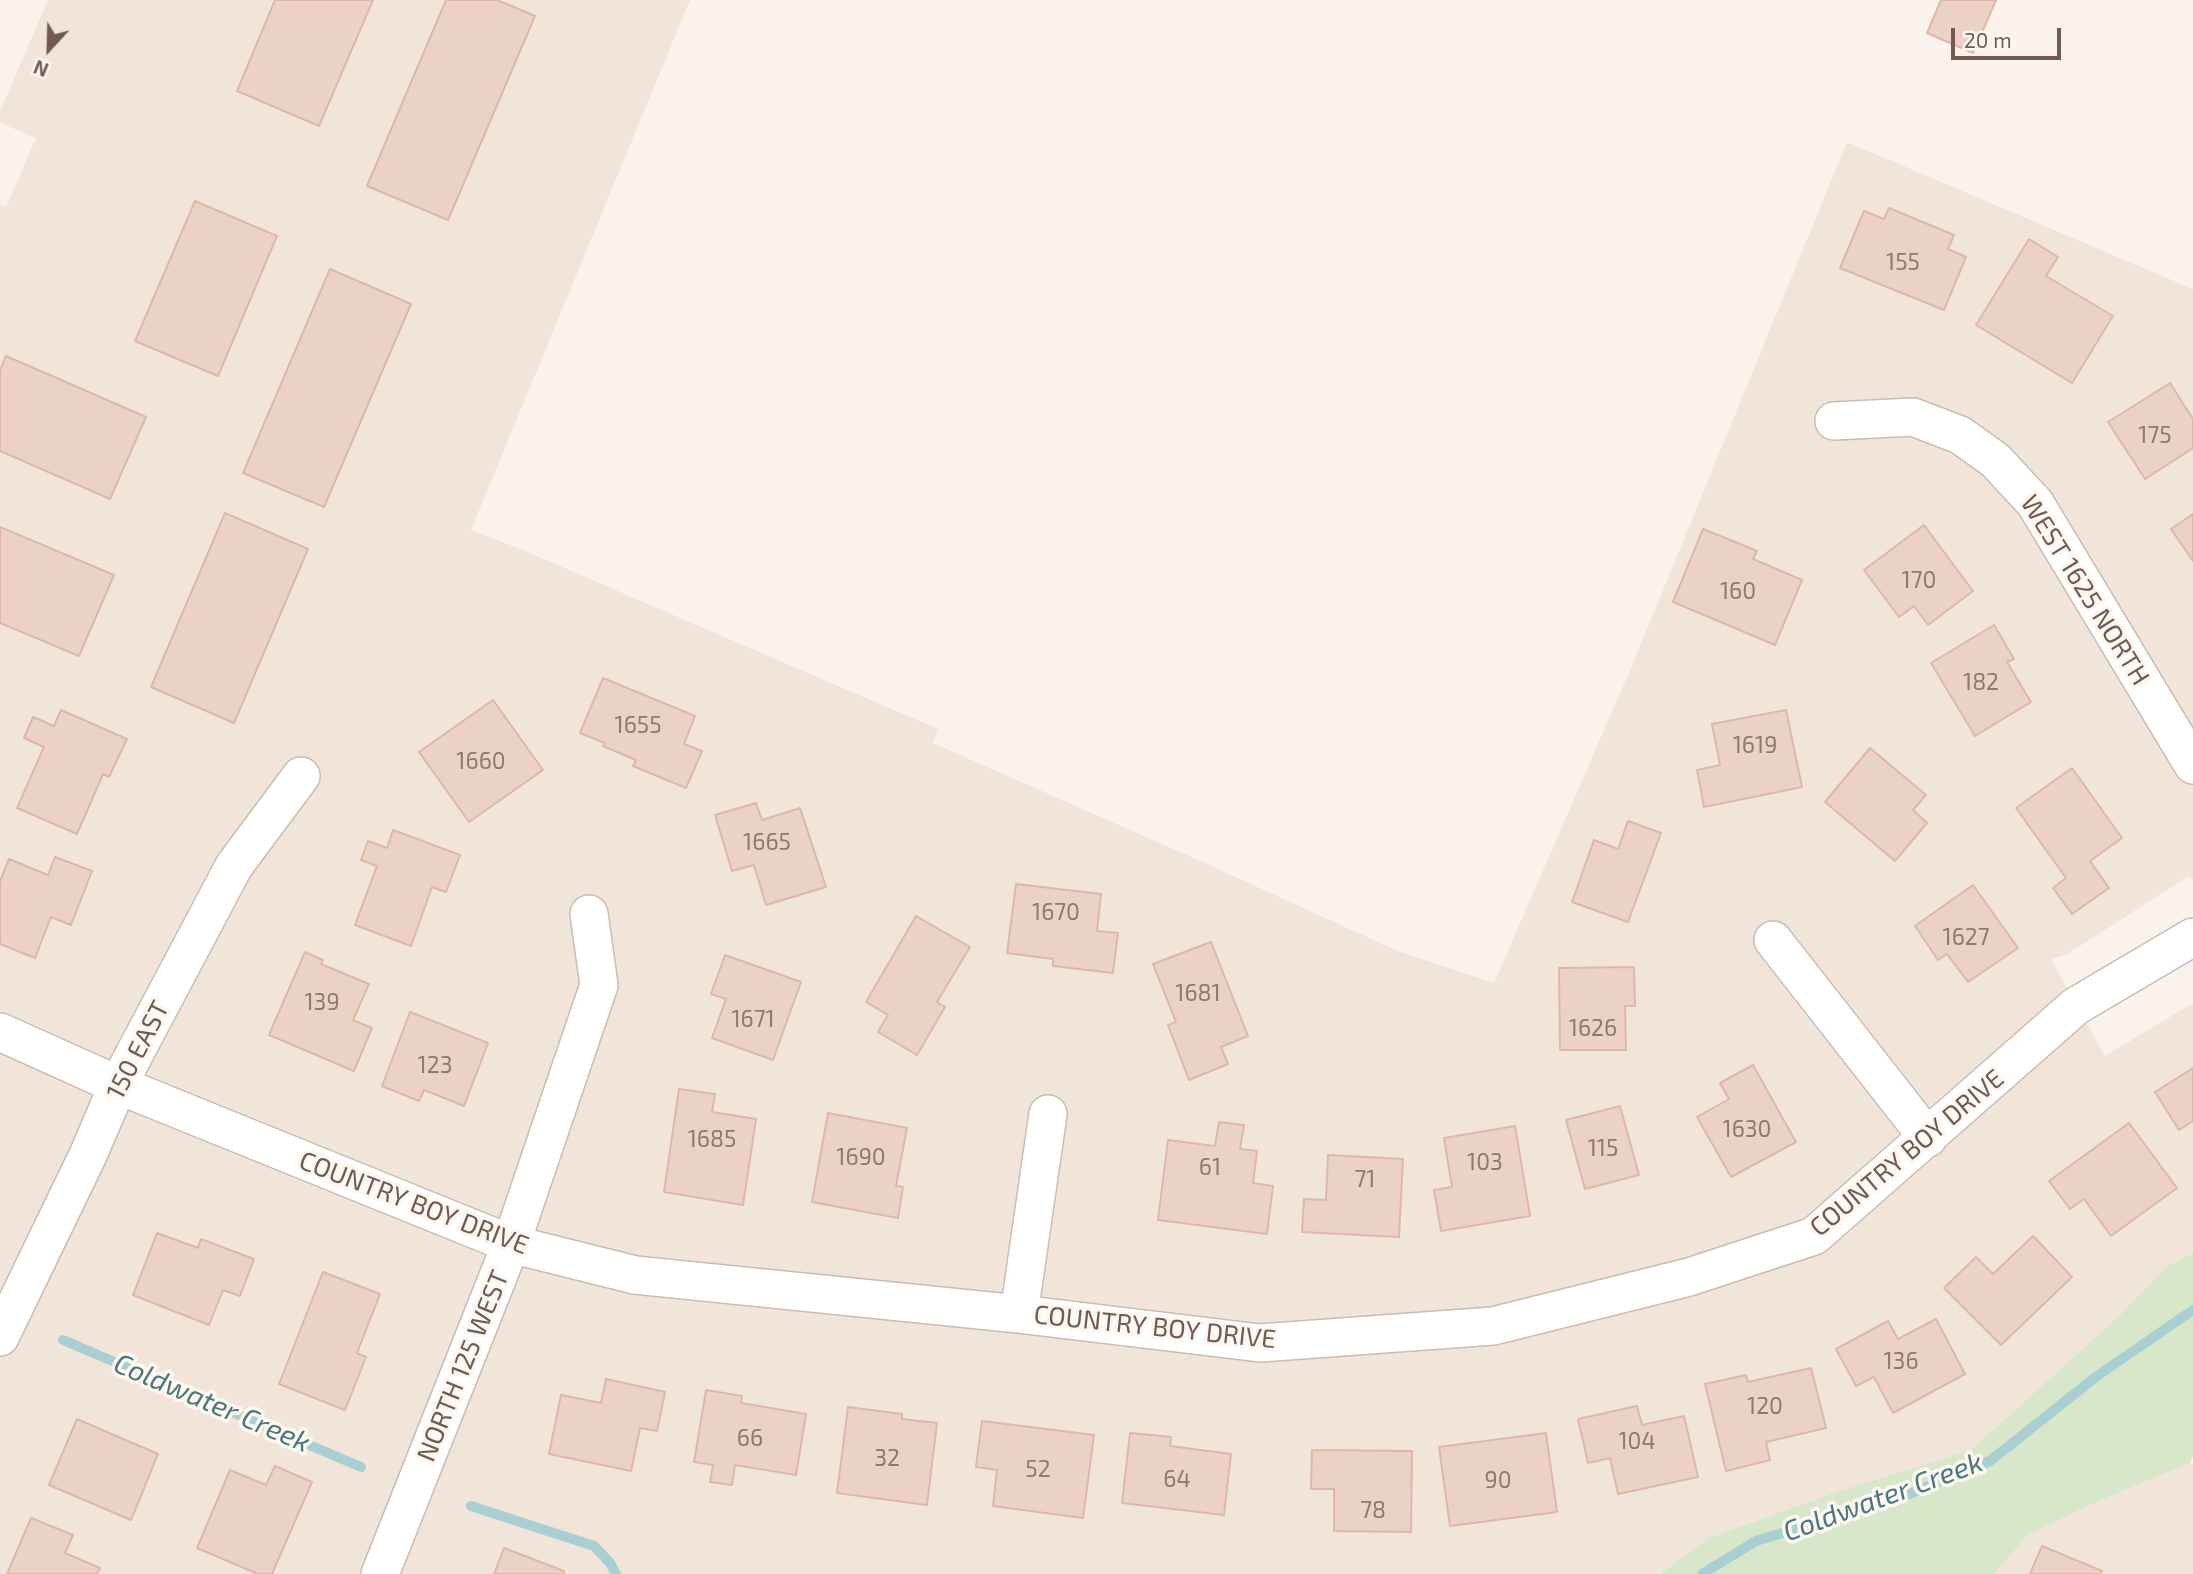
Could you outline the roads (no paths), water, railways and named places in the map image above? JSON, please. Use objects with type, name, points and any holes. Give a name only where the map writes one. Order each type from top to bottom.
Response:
[{"type":"street","name":"WEST 1625 NORTH","points":[[1834,421],[1913,416],[1960,435],[1995,460],[2035,503],[2193,765]]},
{"type":"street","name":"150 EAST","points":[[0,1337],[88,1155],[118,1085],[234,866],[301,776]]},
{"type":"street","name":"NORTH 125 WEST","points":[[380,1574],[511,1244],[599,985],[589,914]]},
{"type":"street","name":"COUNTRY BOY DRIVE","points":[[0,1032],[118,1085],[511,1244],[635,1275],[1019,1314],[1260,1343],[1493,1326],[1689,1277],[1814,1236],[2076,1006],[2193,937]]},
{"type":"street","points":[[1773,940],[1928,1138]]},
{"type":"street","points":[[1019,1314],[1048,1114]]},
{"type":"waterway","name":"Coldwater Creek","points":[[1702,1574],[1756,1541],[1904,1496],[1990,1461],[2097,1376],[2193,1310]]},
{"type":"waterway","name":"Coldwater Creek","points":[[63,1340],[361,1467]]},
{"type":"waterway","name":"Coldwater Creek","points":[[471,1506],[594,1546],[616,1574]]}]
